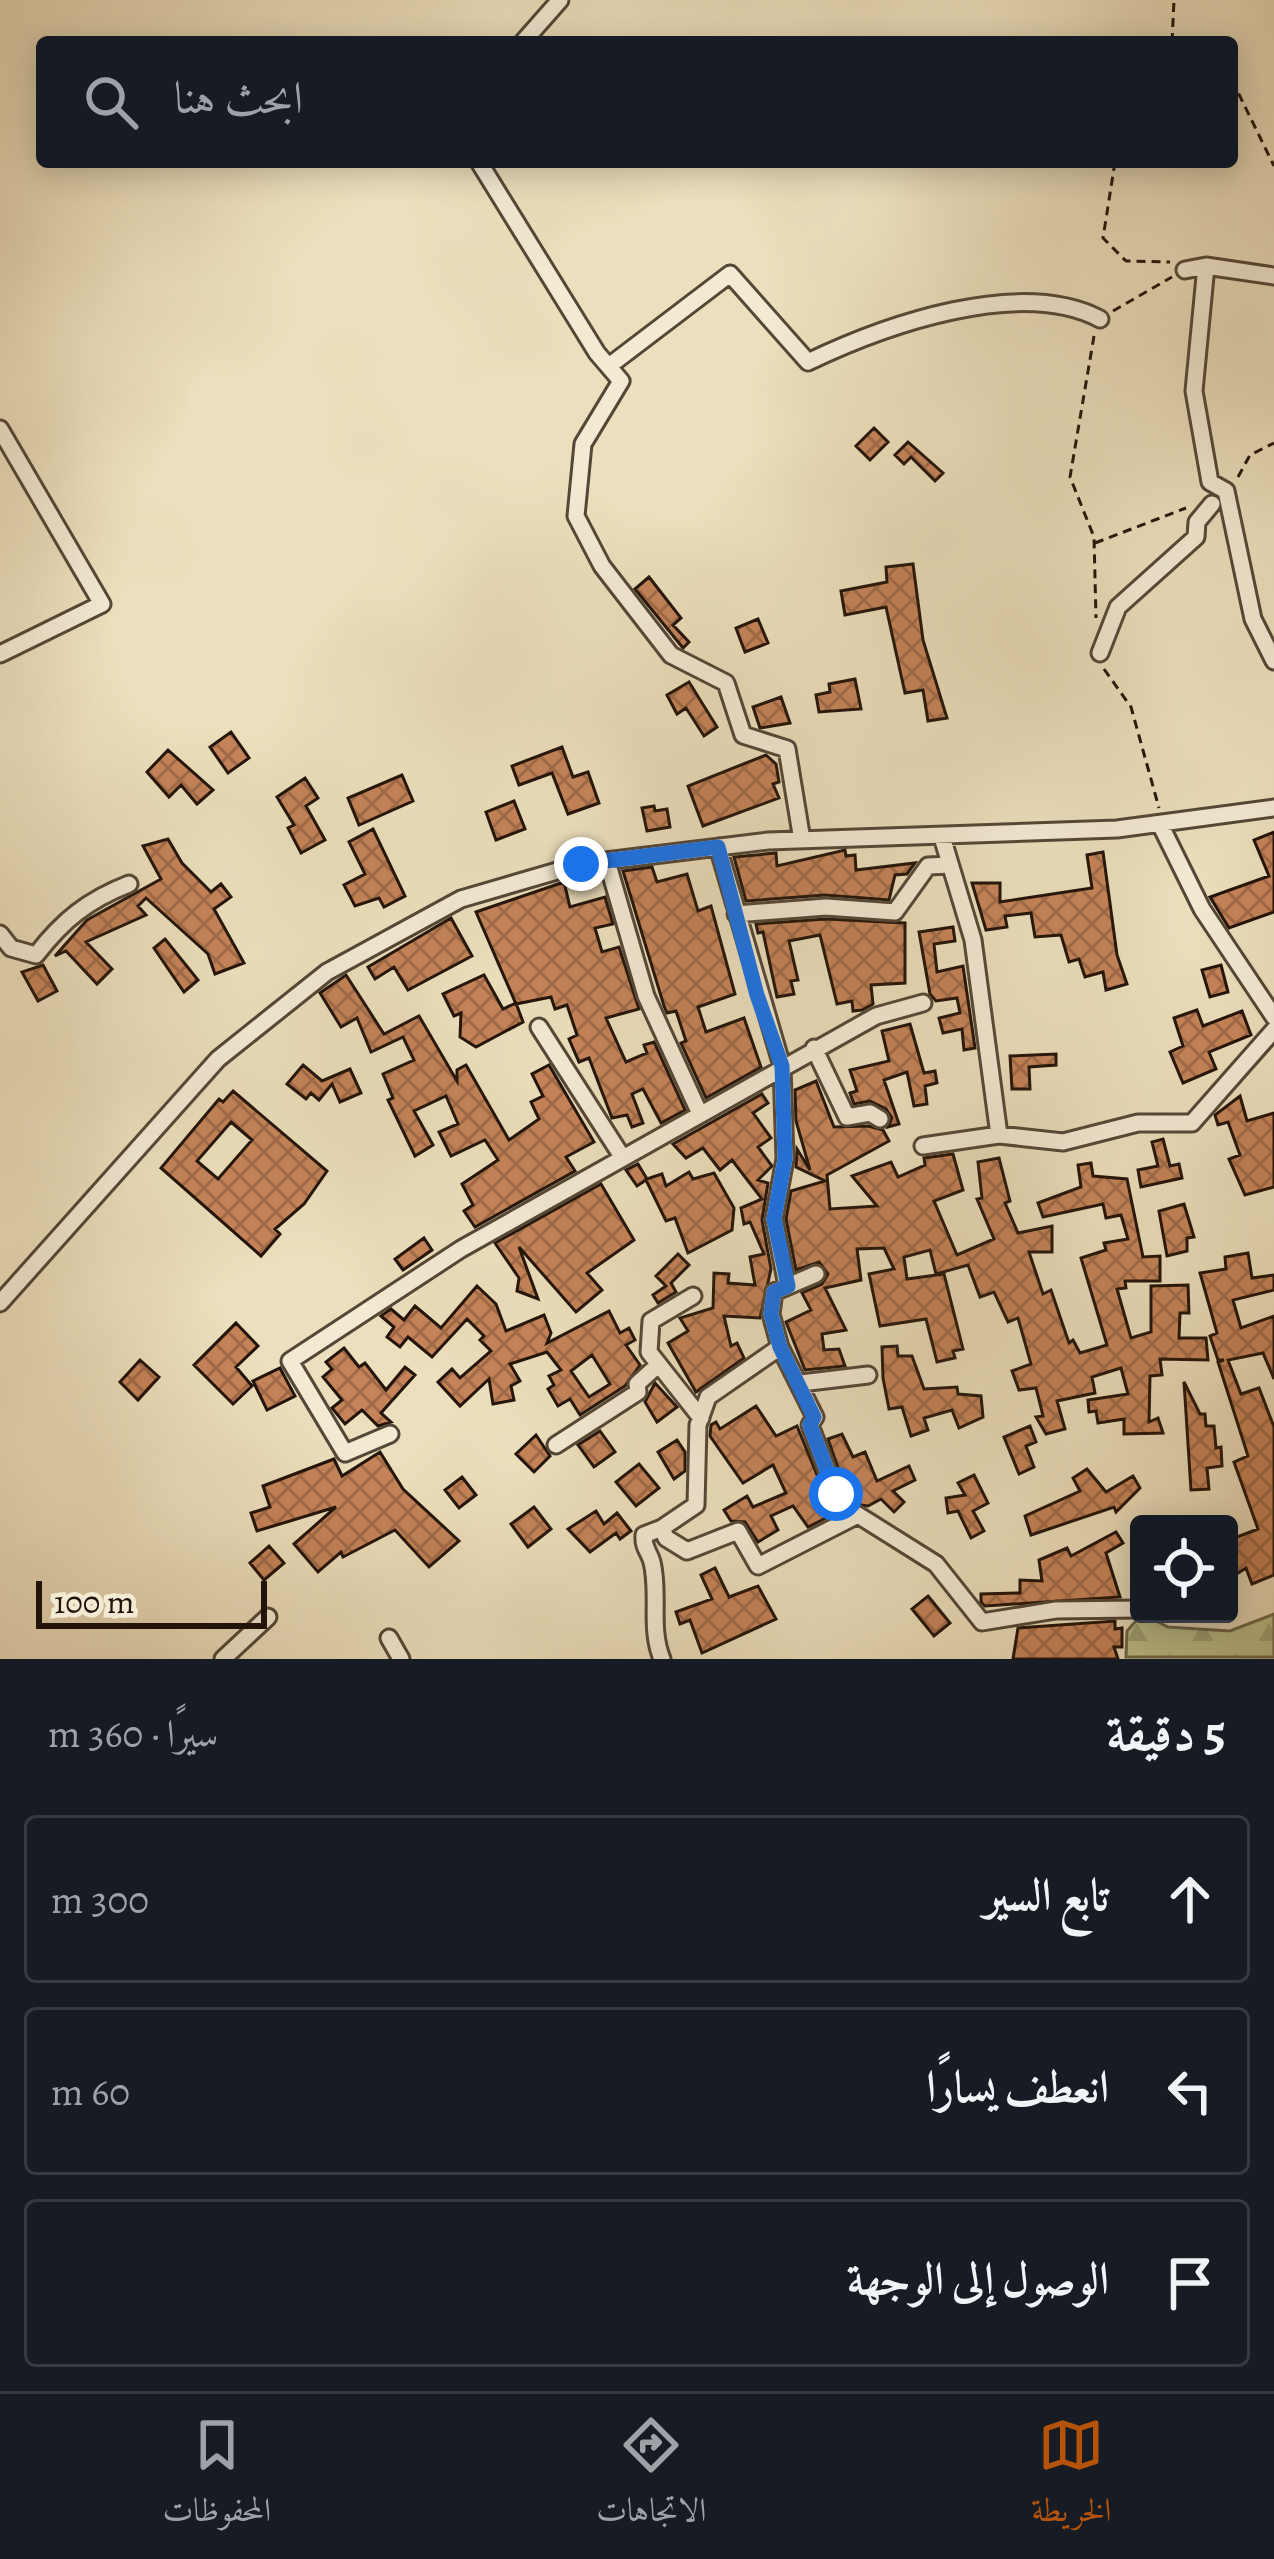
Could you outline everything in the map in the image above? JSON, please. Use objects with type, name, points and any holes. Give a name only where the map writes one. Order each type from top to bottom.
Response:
[{"type":"street","points":[[528,36],[560,0]]},
{"type":"street","points":[[483,168],[621,380],[584,444],[576,516],[602,566],[671,655],[726,683],[743,734],[787,748],[802,840]]},
{"type":"street","points":[[1185,270],[1206,266],[1274,276]]},
{"type":"street","points":[[1206,266],[1194,391],[1210,482],[1226,491],[1252,619],[1274,661]]},
{"type":"street","points":[[609,366],[730,274],[808,362],[857,338],[1021,302],[1070,303],[1100,319]]},
{"type":"street","points":[[0,429],[102,604],[0,654]]},
{"type":"street","points":[[1100,653],[1118,608],[1182,553],[1212,504]]},
{"type":"street","points":[[0,1304],[218,1059],[327,972],[460,899],[607,861],[718,847],[1160,824],[1274,808]]},
{"type":"street","points":[[1160,824],[1174,843],[1202,909],[1274,1017]]},
{"type":"street","points":[[941,837],[973,940],[999,1136]]},
{"type":"street","points":[[718,847],[782,1066],[785,1159],[774,1219],[788,1286]]},
{"type":"street","points":[[607,861],[646,996],[700,1114]]},
{"type":"street","points":[[736,914],[826,907],[895,912],[928,866],[950,865]]},
{"type":"street","points":[[0,934],[11,947],[36,955],[58,927],[91,899],[129,884]]},
{"type":"street","points":[[390,1434],[345,1453],[290,1361],[391,1290],[621,1155],[876,1016],[923,1003]]},
{"type":"street","points":[[539,1027],[621,1155]]},
{"type":"street","points":[[923,1146],[999,1136],[1064,1142],[1138,1123],[1192,1123],[1274,1030]]},
{"type":"street","points":[[814,1048],[847,1117],[870,1113],[880,1119]]},
{"type":"street","points":[[816,1274],[774,1292],[771,1314],[780,1347],[801,1383],[836,1494]]},
{"type":"street","points":[[693,1296],[651,1321],[649,1352],[701,1418]]},
{"type":"street","points":[[662,1659],[653,1625],[652,1561],[644,1535],[696,1504],[701,1418],[708,1397],[780,1347]]},
{"type":"street","points":[[556,1445],[638,1392],[638,1384],[658,1365]]},
{"type":"street","points":[[801,1383],[868,1375]]},
{"type":"street","points":[[662,1528],[665,1538],[687,1551],[738,1531],[758,1566],[858,1515],[936,1564],[982,1622],[1057,1610],[1130,1609]]},
{"type":"street","points":[[223,1659],[268,1617]]},
{"type":"street","points":[[389,1638],[400,1659]]},
{"type":"path","points":[[1172,36],[1174,0]]},
{"type":"path","points":[[1238,92],[1274,166]]},
{"type":"path","points":[[1096,623],[1095,543],[1070,477],[1089,353],[1100,319],[1185,270],[1179,262],[1126,261],[1103,238],[1114,168]]},
{"type":"path","points":[[1226,491],[1250,455],[1274,443]]},
{"type":"path","points":[[1095,543],[1179,509],[1212,504]]},
{"type":"path","points":[[1100,653],[1137,723],[1160,824]]},
{"type":"green space","points":[[1274,1614],[1274,1657],[1126,1657],[1127,1631],[1134,1623],[1160,1623],[1230,1631]]},
{"type":"building","points":[[874,428],[888,442],[870,460],[856,446]]},
{"type":"building","points":[[908,442],[943,473],[935,481],[911,457],[904,464],[895,455]]},
{"type":"building","points":[[913,564],[923,640],[947,718],[928,721],[923,690],[905,693],[886,607],[845,615],[841,591],[887,582],[886,567]]},
{"type":"building","points":[[649,577],[681,618],[673,625],[689,642],[683,648],[635,589]]},
{"type":"building","points":[[758,619],[768,643],[745,652],[736,628]]},
{"type":"building","points":[[855,679],[861,709],[819,712],[816,695],[830,692],[829,684]]},
{"type":"building","points":[[689,682],[717,727],[704,736],[686,708],[677,714],[667,695]]},
{"type":"building","points":[[781,697],[790,723],[760,728],[753,707]]},
{"type":"building","points":[[231,732],[249,758],[228,773],[210,747]]},
{"type":"building","points":[[562,747],[573,777],[588,772],[599,803],[568,814],[552,773],[519,785],[512,766]]},
{"type":"building","points":[[168,750],[213,790],[197,804],[181,785],[169,797],[147,772]]},
{"type":"building","points":[[766,755],[776,764],[779,782],[773,784],[779,798],[703,826],[688,786]]},
{"type":"building","points":[[402,775],[413,801],[359,825],[348,798]]},
{"type":"building","points":[[305,778],[318,798],[306,806],[325,840],[301,853],[288,828],[294,825],[277,797]]},
{"type":"building","points":[[514,801],[525,829],[496,840],[486,812]]},
{"type":"building","points":[[654,806],[655,811],[667,809],[670,827],[647,831],[642,808]]},
{"type":"building","points":[[373,829],[405,896],[384,907],[379,898],[355,906],[344,885],[365,874],[349,842]]},
{"type":"building","points":[[1274,832],[1274,912],[1229,928],[1210,897],[1269,876],[1254,840]]},
{"type":"building","points":[[168,839],[182,863],[211,892],[221,884],[231,897],[214,909],[244,963],[215,974],[208,954],[146,898],[138,906],[146,915],[86,942],[112,969],[97,984],[66,951],[55,956],[87,920],[161,879],[143,846]]},
{"type":"building","points":[[845,850],[846,856],[855,855],[856,870],[915,863],[907,874],[895,875],[889,900],[825,895],[746,901],[734,857],[776,853],[777,866]]},
{"type":"building","points":[[1103,852],[1117,955],[1127,984],[1106,990],[1103,972],[1085,977],[1079,959],[1069,962],[1061,935],[1035,937],[1031,913],[1005,916],[1007,927],[986,930],[972,883],[1000,883],[1000,902],[1092,888],[1087,855]]},
{"type":"building","points":[[652,867],[657,882],[687,874],[698,911],[711,906],[735,994],[698,1007],[706,1032],[744,1018],[761,1067],[706,1098],[681,1043],[686,1041],[676,1011],[667,1013],[664,1006],[623,871]]},
{"type":"building","points":[[564,882],[570,907],[605,897],[613,924],[595,928],[602,952],[619,947],[639,1009],[606,1018],[626,1062],[647,1053],[644,1045],[654,1042],[685,1110],[661,1123],[643,1089],[632,1094],[643,1123],[632,1127],[627,1115],[612,1118],[589,1058],[579,1062],[569,1039],[577,1035],[567,1005],[555,1009],[551,997],[516,1004],[476,912]]},
{"type":"building","points":[[451,918],[472,956],[408,990],[394,967],[375,979],[368,967]]},
{"type":"building","points":[[826,919],[905,923],[905,983],[871,985],[873,1004],[862,1010],[853,1011],[852,1001],[837,1004],[820,935],[789,941],[798,980],[791,981],[794,994],[777,997],[763,932],[758,933],[756,924]]},
{"type":"building","points":[[953,927],[955,941],[934,944],[937,972],[963,966],[975,1048],[964,1050],[962,1029],[943,1033],[939,1018],[960,1013],[957,998],[936,1001],[930,994],[919,932]]},
{"type":"building","points":[[165,939],[198,980],[184,992],[154,948]]},
{"type":"building","points":[[43,965],[57,991],[38,1001],[22,972]]},
{"type":"building","points":[[1221,965],[1228,992],[1210,997],[1202,970]]},
{"type":"building","points":[[346,975],[384,1034],[419,1016],[457,1081],[457,1070],[466,1065],[509,1140],[539,1119],[531,1102],[543,1096],[532,1074],[549,1065],[594,1142],[566,1157],[575,1171],[475,1227],[464,1211],[473,1205],[462,1184],[498,1160],[485,1140],[451,1156],[439,1132],[458,1124],[446,1096],[414,1111],[433,1145],[415,1156],[388,1100],[393,1098],[383,1074],[414,1060],[403,1037],[371,1052],[357,1018],[341,1027],[320,993]]},
{"type":"building","points":[[484,975],[503,1009],[516,1003],[523,1022],[476,1047],[460,1037],[461,1013],[454,1016],[443,994]]},
{"type":"building","points":[[1197,1010],[1203,1026],[1242,1011],[1251,1035],[1209,1052],[1216,1069],[1183,1083],[1170,1052],[1183,1046],[1174,1018]]},
{"type":"building","points":[[910,1024],[924,1073],[935,1071],[937,1083],[925,1086],[927,1104],[914,1106],[907,1072],[884,1080],[899,1124],[888,1127],[892,1118],[886,1109],[870,1101],[854,1104],[850,1093],[857,1091],[850,1070],[889,1061],[882,1031]]},
{"type":"building","points":[[1056,1054],[1056,1065],[1029,1067],[1030,1089],[1012,1089],[1010,1056]]},
{"type":"building","points":[[303,1065],[322,1081],[350,1069],[361,1093],[340,1102],[332,1084],[319,1100],[311,1093],[306,1099],[287,1084]]},
{"type":"building","points":[[816,1081],[834,1127],[868,1126],[883,1130],[889,1141],[827,1175],[830,1209],[877,1206],[852,1176],[891,1162],[898,1177],[925,1165],[924,1158],[953,1154],[963,1190],[934,1201],[957,1255],[994,1239],[977,1199],[982,1198],[978,1162],[999,1158],[1010,1201],[1005,1203],[1018,1233],[1052,1226],[1052,1252],[1029,1252],[1043,1294],[1051,1290],[1069,1343],[1073,1340],[1080,1353],[1107,1345],[1081,1258],[1106,1250],[1104,1243],[1128,1239],[1121,1215],[1106,1218],[1103,1204],[1043,1217],[1038,1203],[1081,1187],[1078,1165],[1091,1163],[1093,1176],[1127,1179],[1143,1257],[1160,1256],[1160,1281],[1125,1281],[1126,1288],[1117,1289],[1131,1338],[1151,1332],[1151,1286],[1188,1285],[1189,1313],[1180,1313],[1179,1338],[1206,1338],[1208,1360],[1160,1359],[1162,1375],[1150,1376],[1149,1422],[1158,1418],[1163,1433],[1124,1434],[1124,1419],[1098,1423],[1096,1411],[1089,1412],[1088,1400],[1128,1394],[1121,1368],[1092,1377],[1095,1393],[1057,1401],[1065,1429],[1046,1434],[1036,1417],[1043,1416],[1036,1388],[1019,1390],[1012,1371],[1031,1364],[1018,1318],[1008,1322],[994,1292],[980,1297],[968,1265],[936,1274],[930,1250],[904,1257],[907,1279],[944,1274],[963,1349],[953,1351],[955,1358],[937,1362],[926,1319],[880,1326],[869,1274],[894,1269],[884,1248],[857,1249],[861,1280],[825,1288],[846,1330],[822,1334],[824,1350],[839,1349],[845,1366],[805,1370],[786,1322],[811,1310],[802,1293],[822,1284],[828,1274],[819,1262],[796,1270],[786,1219],[791,1191],[825,1181],[796,1167],[797,1149],[810,1170],[796,1121],[795,1090]]},
{"type":"building","points":[[233,1091],[327,1171],[304,1204],[275,1229],[280,1234],[261,1256],[161,1168],[219,1099],[223,1102]],"holes":[[[231,1122],[252,1140],[218,1179],[197,1161]]]},
{"type":"building","points":[[762,1094],[768,1103],[753,1113],[771,1138],[758,1147],[772,1166],[758,1180],[768,1183],[762,1220],[771,1269],[760,1318],[724,1316],[731,1346],[737,1343],[744,1358],[696,1392],[668,1343],[688,1331],[680,1318],[713,1308],[714,1273],[729,1274],[728,1283],[755,1285],[750,1257],[764,1254],[750,1222],[744,1224],[741,1208],[762,1199],[732,1160],[720,1170],[703,1148],[686,1158],[673,1144]]},
{"type":"building","points":[[1240,1096],[1247,1121],[1274,1113],[1274,1187],[1245,1195],[1229,1159],[1240,1155],[1228,1122],[1218,1125],[1215,1115]]},
{"type":"building","points":[[1163,1139],[1170,1166],[1179,1164],[1182,1178],[1141,1187],[1138,1170],[1158,1166],[1152,1142]]},
{"type":"building","points":[[638,1164],[647,1179],[662,1174],[666,1186],[689,1172],[693,1179],[714,1173],[734,1208],[732,1230],[688,1253],[675,1218],[666,1221],[646,1180],[637,1186],[626,1170]]},
{"type":"building","points":[[601,1184],[634,1240],[587,1273],[602,1290],[576,1312],[519,1247],[538,1299],[517,1291],[519,1278],[495,1243]]},
{"type":"building","points":[[1184,1204],[1194,1237],[1187,1238],[1187,1251],[1167,1256],[1159,1211]]},
{"type":"building","points":[[424,1238],[432,1250],[403,1270],[395,1259]]},
{"type":"building","points":[[1248,1253],[1252,1278],[1274,1275],[1274,1290],[1233,1300],[1241,1328],[1274,1316],[1274,1379],[1263,1353],[1228,1360],[1241,1394],[1259,1388],[1274,1427],[1274,1575],[1252,1584],[1246,1568],[1238,1573],[1238,1537],[1258,1529],[1234,1462],[1248,1456],[1218,1362],[1224,1360],[1218,1360],[1210,1336],[1217,1333],[1200,1273],[1226,1269],[1225,1257]]},
{"type":"building","points":[[678,1254],[689,1265],[671,1283],[676,1292],[658,1303],[653,1295],[666,1286],[656,1276]]},
{"type":"building","points":[[477,1286],[496,1304],[506,1331],[544,1315],[551,1333],[547,1343],[609,1311],[620,1333],[629,1328],[635,1340],[626,1345],[640,1365],[625,1386],[580,1415],[570,1399],[558,1406],[548,1389],[554,1385],[549,1376],[561,1370],[547,1352],[510,1364],[520,1381],[511,1386],[514,1400],[493,1404],[489,1379],[460,1406],[438,1382],[452,1369],[460,1378],[491,1351],[480,1340],[484,1336],[467,1319],[432,1357],[408,1337],[400,1347],[387,1337],[394,1327],[381,1316],[391,1309],[404,1320],[415,1306],[441,1328]],"holes":[[[592,1355],[610,1384],[589,1397],[571,1371]]]},
{"type":"building","points":[[236,1323],[258,1346],[236,1367],[252,1386],[233,1404],[194,1365]]},
{"type":"building","points":[[897,1346],[898,1356],[912,1356],[924,1389],[957,1387],[958,1394],[981,1396],[983,1417],[959,1428],[952,1410],[924,1418],[928,1430],[911,1436],[902,1407],[889,1409],[883,1378],[882,1347]]},
{"type":"building","points":[[344,1348],[359,1367],[365,1363],[386,1390],[405,1367],[415,1375],[381,1413],[391,1422],[378,1426],[362,1410],[345,1424],[332,1408],[342,1400],[323,1377],[332,1369],[326,1362]]},
{"type":"building","points":[[140,1360],[159,1377],[138,1400],[120,1382]]},
{"type":"building","points":[[280,1368],[295,1396],[267,1410],[253,1381]]},
{"type":"building","points":[[1184,1382],[1200,1414],[1205,1414],[1206,1426],[1214,1426],[1216,1448],[1221,1447],[1222,1466],[1207,1468],[1209,1489],[1191,1490]]},
{"type":"building","points":[[655,1383],[677,1407],[657,1422],[645,1402]]},
{"type":"building","points":[[756,1406],[776,1436],[797,1426],[829,1504],[841,1505],[848,1497],[828,1439],[842,1434],[853,1457],[865,1452],[877,1481],[909,1466],[915,1480],[893,1491],[904,1502],[894,1512],[881,1499],[868,1506],[854,1504],[808,1527],[793,1506],[771,1516],[778,1530],[758,1542],[745,1522],[731,1521],[724,1510],[747,1496],[753,1507],[786,1493],[773,1465],[743,1483],[710,1436],[711,1425],[716,1422],[720,1429]]},
{"type":"building","points":[[1030,1426],[1036,1442],[1026,1446],[1034,1467],[1019,1474],[1004,1437]]},
{"type":"building","points":[[600,1431],[615,1452],[594,1467],[578,1445]]},
{"type":"building","points":[[536,1435],[550,1456],[534,1472],[516,1454]]},
{"type":"building","points":[[677,1440],[685,1452],[685,1471],[674,1479],[658,1452]]},
{"type":"building","points":[[380,1452],[403,1489],[459,1541],[429,1567],[395,1530],[343,1557],[341,1552],[318,1572],[294,1544],[336,1507],[257,1531],[251,1513],[270,1507],[263,1486],[334,1459],[342,1476]]},
{"type":"building","points":[[639,1464],[659,1488],[636,1506],[616,1482]]},
{"type":"building","points":[[1087,1469],[1106,1492],[1133,1476],[1140,1488],[1116,1512],[1114,1507],[1031,1535],[1025,1516],[1080,1491],[1073,1478]]},
{"type":"building","points":[[974,1475],[988,1503],[973,1511],[984,1531],[971,1538],[958,1511],[948,1513],[946,1498],[965,1495],[958,1483]]},
{"type":"building","points":[[462,1477],[476,1495],[459,1508],[445,1490]]},
{"type":"building","points":[[534,1507],[551,1529],[528,1547],[511,1524]]},
{"type":"building","points":[[596,1511],[604,1524],[617,1513],[631,1531],[620,1539],[616,1533],[590,1552],[568,1529]]},
{"type":"building","points":[[1116,1532],[1123,1543],[1106,1553],[1120,1597],[985,1606],[981,1602],[981,1594],[1020,1593],[1020,1580],[1042,1581],[1039,1560],[1067,1548],[1071,1556]]},
{"type":"building","points":[[269,1546],[284,1563],[264,1580],[250,1563]]},
{"type":"building","points":[[715,1568],[729,1597],[758,1586],[776,1619],[702,1653],[690,1620],[680,1624],[676,1612],[712,1599],[701,1575]]},
{"type":"building","points":[[928,1596],[950,1623],[934,1636],[912,1609]]},
{"type":"building","points":[[1115,1621],[1115,1629],[1122,1628],[1122,1647],[1114,1647],[1118,1659],[1013,1659],[1018,1628]]},
{"type":"route","points":[[581,864],[718,847],[757,995],[782,1066],[785,1159],[774,1219],[788,1286],[774,1292],[771,1314],[780,1347],[795,1369],[814,1417],[810,1425],[836,1494]]}]
